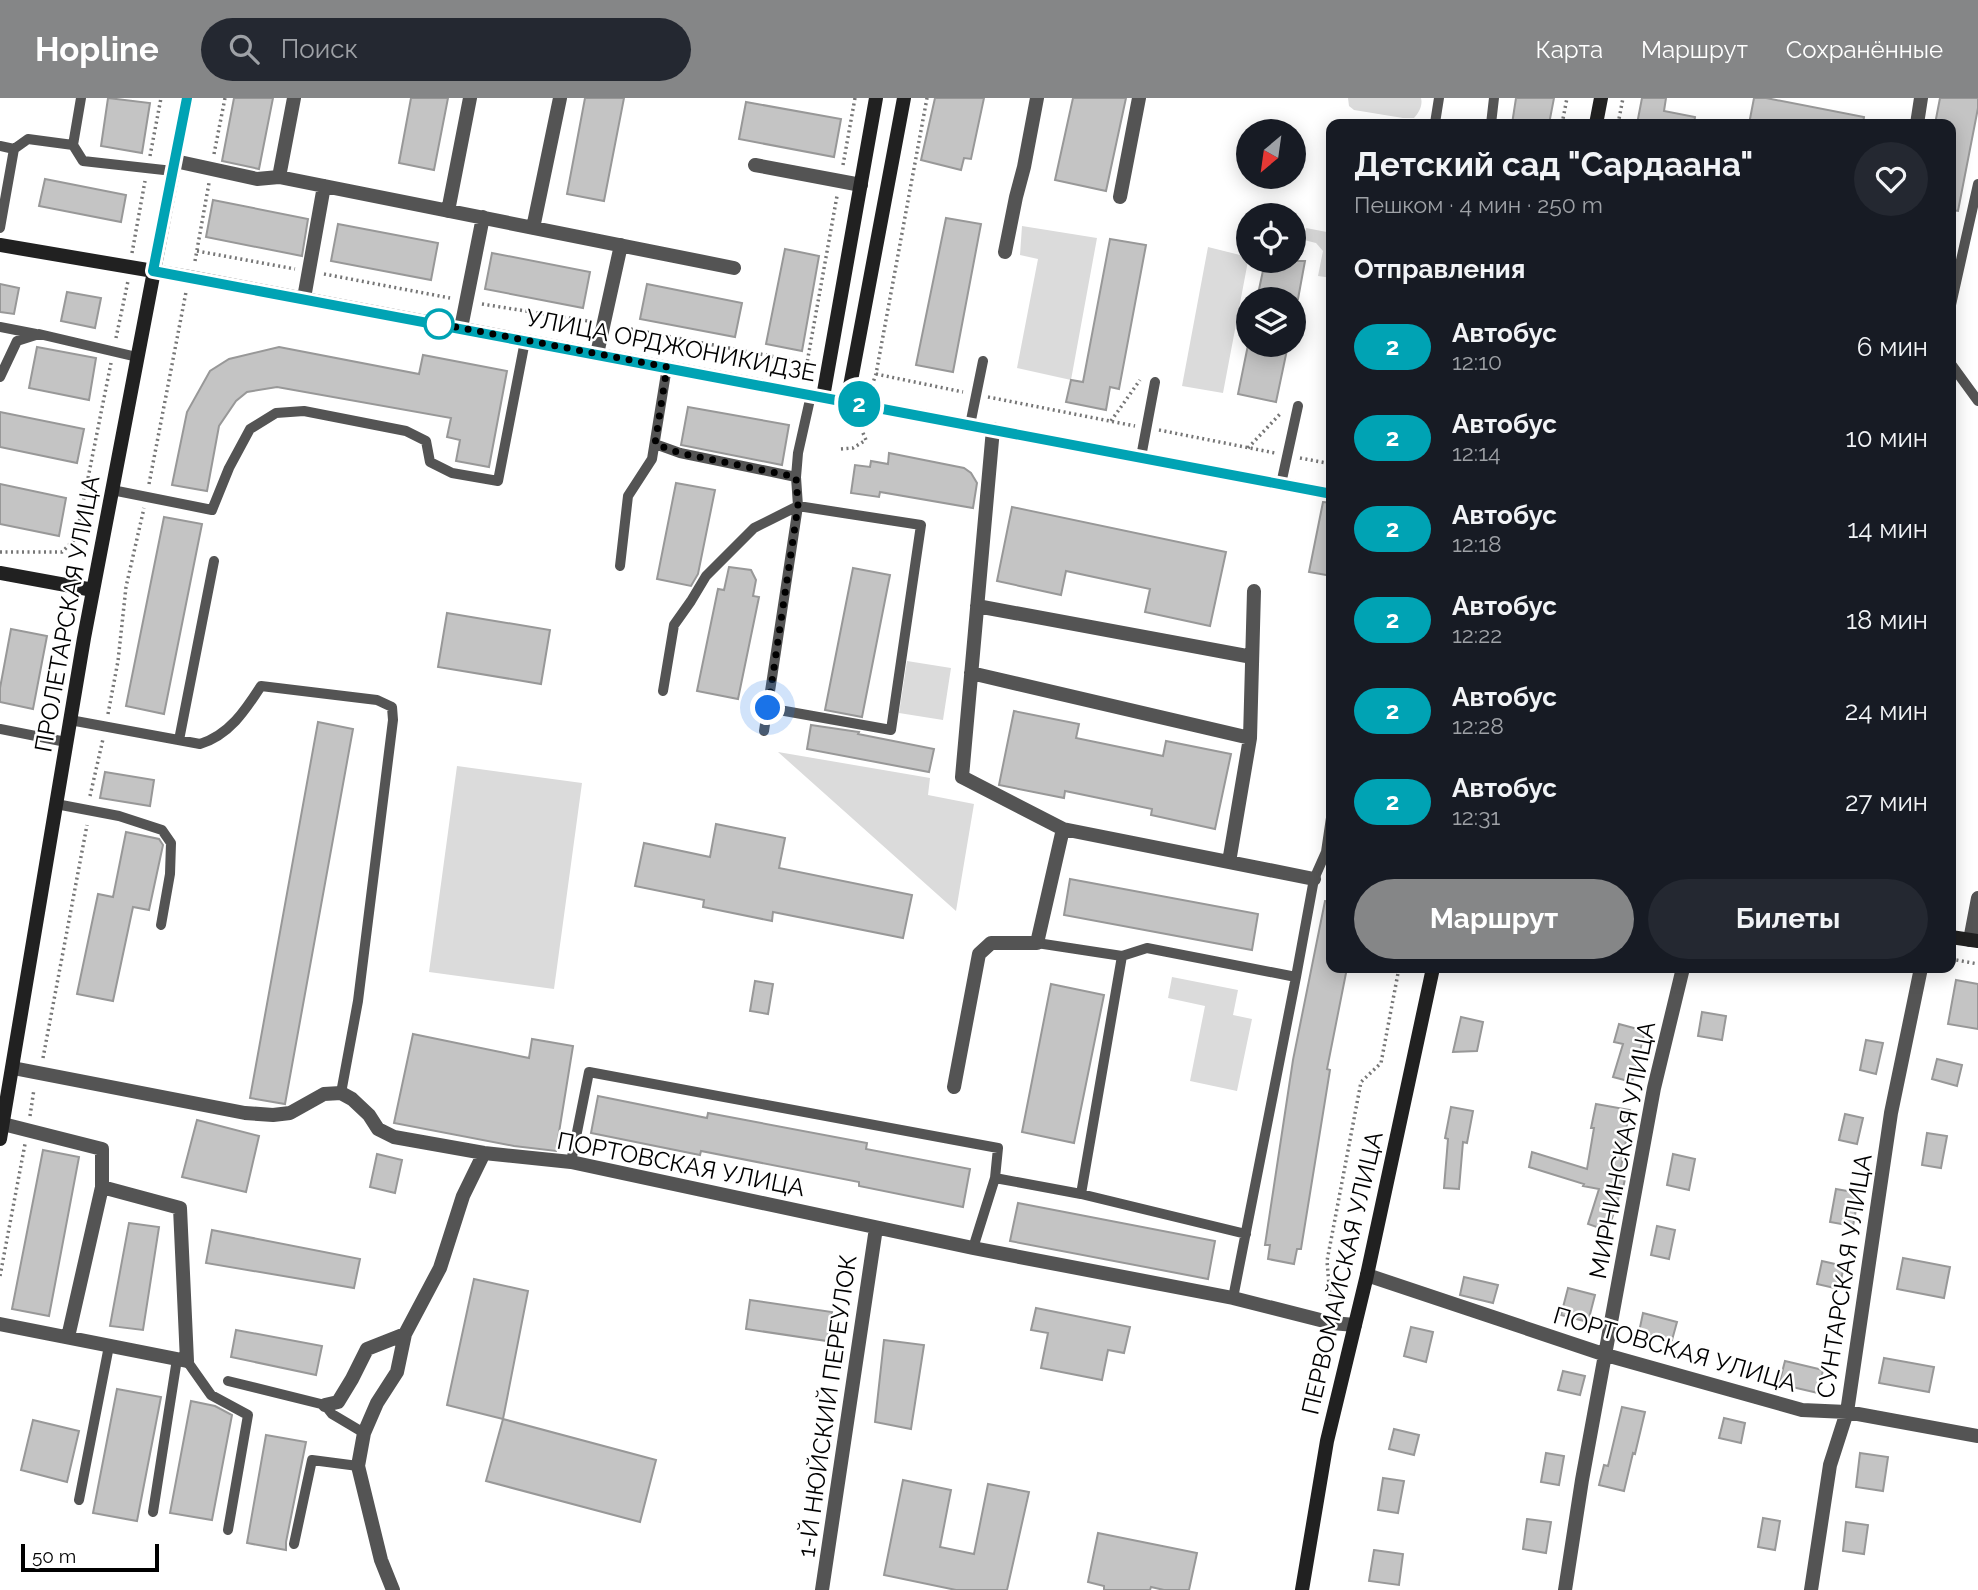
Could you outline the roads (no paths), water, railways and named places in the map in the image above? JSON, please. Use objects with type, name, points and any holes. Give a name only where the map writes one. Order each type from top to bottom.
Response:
[{"type":"street","name":"ПРОЛЕТАРСКАЯ УЛИЦА","points":[[2,1124],[93,590],[187,98]]},
{"type":"street","points":[[279,177],[294,98]]},
{"type":"street","points":[[448,211],[470,98]]},
{"type":"street","points":[[533,228],[560,98]]},
{"type":"street","points":[[817,396],[861,185],[876,98]]},
{"type":"street","points":[[847,402],[904,98]]},
{"type":"street","points":[[1005,252],[1037,98]]},
{"type":"street","points":[[1120,197],[1139,98]]},
{"type":"street","points":[[1597,119],[1601,98]]},
{"type":"street","points":[[1918,119],[1921,98]]},
{"type":"street","points":[[755,165],[861,185]]},
{"type":"street","points":[[174,166],[211,169],[257,180],[279,177],[734,268]]},
{"type":"street","points":[[304,298],[324,186]]},
{"type":"street","points":[[461,328],[483,217]]},
{"type":"street","name":"УЛИЦА ОРДЖОНИКИДЗЕ","points":[[0,245],[304,298],[1326,493]]},
{"type":"street","points":[[597,354],[621,245]]},
{"type":"street","points":[[993,429],[962,776],[1063,829],[1314,879]]},
{"type":"street","points":[[0,573],[93,590]]},
{"type":"street","points":[[1229,862],[1250,737],[1254,591]]},
{"type":"street","points":[[977,606],[1252,657]]},
{"type":"street","points":[[971,673],[1250,737]]},
{"type":"street","points":[[954,1087],[979,954],[991,943],[1037,943],[1063,829]]},
{"type":"street","points":[[1956,938],[1974,941],[1978,898]]},
{"type":"street","name":"ПЕРВОМАЙСКАЯ УЛИЦА","points":[[1302,1590],[1327,1441],[1367,1275],[1432,973]]},
{"type":"street","name":"МИРНИНСКАЯ УЛИЦА","points":[[1565,1590],[1582,1480],[1654,1088],[1682,973]]},
{"type":"street","name":"СУНТАРСКАЯ УЛИЦА","points":[[1811,1590],[1830,1465],[1847,1412],[1892,1113],[1920,973]]},
{"type":"street","points":[[13,1068],[245,1113],[290,1113],[324,1094],[341,1093]]},
{"type":"street","name":"ПОРТОВСКАЯ УЛИЦА","points":[[341,1093],[369,1115],[378,1129],[394,1137],[484,1153],[571,1163],[973,1248],[1233,1298],[1332,1323],[1355,1325]]},
{"type":"street","points":[[2,1124],[102,1149],[102,1187],[68,1337]]},
{"type":"street","points":[[393,1590],[381,1560],[358,1466],[364,1433],[377,1403],[397,1372],[405,1334],[440,1268],[463,1196],[484,1153]]},
{"type":"street","points":[[0,1324],[182,1360],[180,1208],[102,1187]]},
{"type":"street","name":"1-Й НЮЙСКИЙ ПЕРЕУЛОК","points":[[822,1590],[876,1228]]},
{"type":"street","name":"ПОРТОВСКАЯ УЛИЦА","points":[[1367,1275],[1606,1355],[1802,1409],[1847,1412],[1978,1436]]},
{"type":"street","points":[[325,1405],[338,1402],[367,1349],[405,1334]]},
{"type":"lane","points":[[81,98],[72,145],[83,161],[174,166]]},
{"type":"lane","points":[[1436,119],[1439,98]]},
{"type":"lane","points":[[1491,119],[1494,98]]},
{"type":"lane","points":[[0,228],[14,149],[27,139],[72,145]]},
{"type":"lane","points":[[0,146],[14,149]]},
{"type":"lane","points":[[1956,283],[1978,184]]},
{"type":"lane","points":[[0,327],[137,357]]},
{"type":"lane","points":[[0,377],[17,341],[39,334]]},
{"type":"lane","points":[[112,490],[212,510],[229,467],[250,429],[276,413],[304,411],[406,431],[426,441],[430,462],[452,473],[498,481],[525,341]]},
{"type":"lane","points":[[970,425],[983,361]]},
{"type":"lane","points":[[620,566],[628,496],[652,459],[667,367]]},
{"type":"lane","points":[[1956,372],[1978,401]]},
{"type":"lane","points":[[1141,457],[1155,382]]},
{"type":"lane","points":[[764,731],[798,506],[798,453],[817,396]]},
{"type":"lane","points":[[1281,484],[1298,406]]},
{"type":"lane","points":[[655,444],[680,453],[796,477]]},
{"type":"lane","points":[[663,691],[674,625],[706,576],[754,528],[798,506],[921,525],[891,730],[768,708]]},
{"type":"lane","points":[[179,740],[214,561]]},
{"type":"lane","points":[[70,720],[200,744],[215,740],[233,725],[261,686],[377,700],[392,707],[393,720],[359,1001],[341,1093]]},
{"type":"lane","points":[[0,729],[66,742]]},
{"type":"lane","points":[[56,804],[119,816],[162,830],[171,843],[170,874],[161,925]]},
{"type":"lane","points":[[1233,1298],[1314,879],[1326,857]]},
{"type":"lane","points":[[1037,943],[1122,956],[1147,948],[1296,977]]},
{"type":"lane","points":[[1081,1194],[1122,956]]},
{"type":"lane","points":[[571,1163],[589,1072],[999,1148],[995,1178],[973,1248]]},
{"type":"lane","points":[[995,1178],[1081,1194],[1246,1234]]},
{"type":"lane","points":[[79,1500],[109,1346]]},
{"type":"lane","points":[[153,1512],[182,1360]]},
{"type":"lane","points":[[182,1360],[211,1395],[248,1415],[228,1530]]},
{"type":"lane","points":[[229,1381],[325,1405],[332,1414],[364,1433]]},
{"type":"lane","points":[[294,1544],[312,1460],[358,1466]]}]
